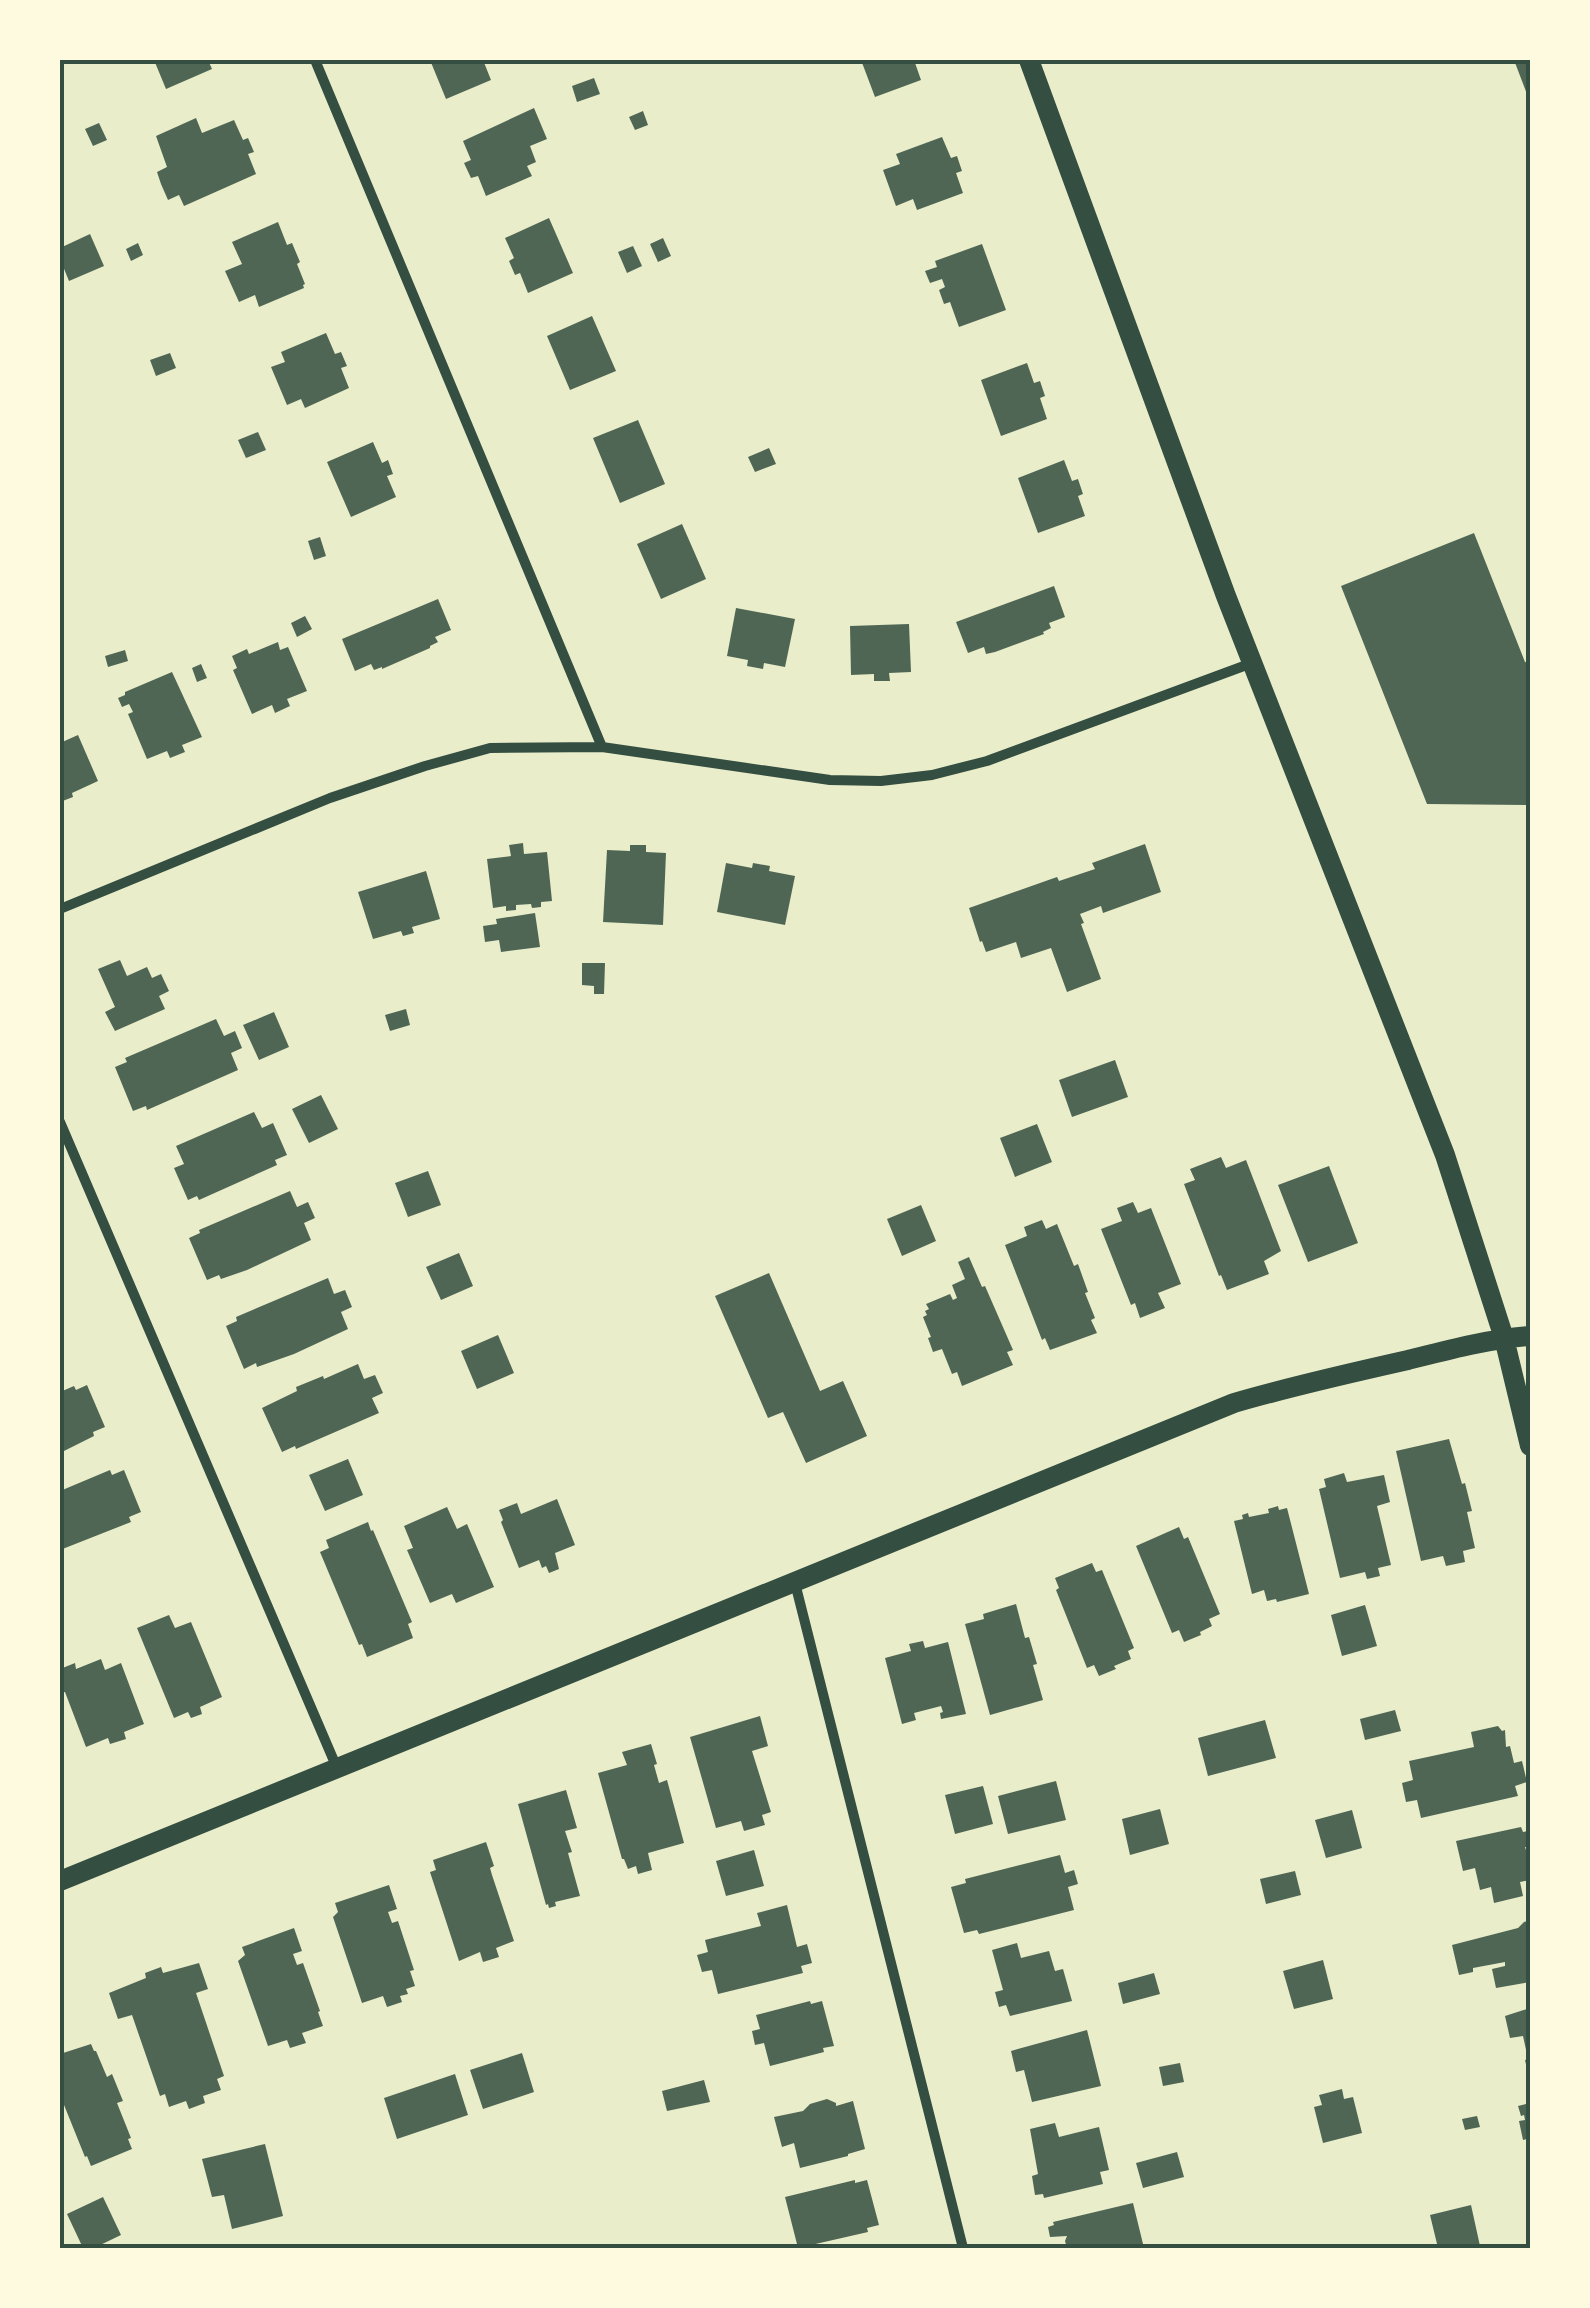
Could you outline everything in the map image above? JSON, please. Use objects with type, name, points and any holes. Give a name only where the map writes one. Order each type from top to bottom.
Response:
[{"type":"main road","points":[[1029,60],[1252,663],[1445,1154],[1504,1338],[1530,1446]]},
{"type":"main road","points":[[60,1881],[1234,1402],[1504,1338],[1530,1336]]},
{"type":"street","points":[[315,60],[602,747]]},
{"type":"street","points":[[60,910],[330,798],[490,748],[602,747],[830,780],[932,776],[987,761],[1252,663]]},
{"type":"street","points":[[60,1122],[337,1769]]},
{"type":"street","points":[[795,1583],[964,2248]]},
{"type":"building","points":[[154,60],[208,60],[212,69],[166,89]]},
{"type":"building","points":[[430,60],[483,60],[491,80],[446,99]]},
{"type":"building","points":[[861,60],[914,60],[921,80],[875,97]]},
{"type":"building","points":[[1514,60],[1530,60],[1530,102]]},
{"type":"building","points":[[594,78],[600,94],[577,102],[572,86]]},
{"type":"building","points":[[534,108],[547,139],[530,146],[536,162],[527,166],[532,176],[486,196],[478,176],[471,178],[464,163],[471,160],[463,141]]},
{"type":"building","points":[[643,111],[648,125],[635,130],[629,117]]},
{"type":"building","points":[[196,118],[202,133],[234,120],[254,152],[248,154],[256,174],[184,206],[179,195],[168,200],[161,184],[157,172],[167,167],[156,136]]},
{"type":"building","points":[[99,123],[107,140],[93,146],[85,129]]},
{"type":"building","points":[[942,137],[951,158],[957,156],[962,171],[956,173],[963,193],[917,210],[913,199],[896,206],[883,170],[900,164],[896,154]]},
{"type":"building","points":[[549,218],[573,273],[528,293],[520,273],[515,275],[509,261],[514,258],[505,238]]},
{"type":"building","points":[[278,222],[287,245],[292,243],[300,262],[297,264],[304,288],[259,307],[255,295],[239,302],[225,271],[242,264],[232,242]]},
{"type":"building","points":[[90,234],[104,266],[69,281],[60,248]]},
{"type":"building","points":[[663,238],[671,256],[658,262],[650,244]]},
{"type":"building","points":[[138,243],[143,255],[131,261],[126,249]]},
{"type":"building","points":[[982,244],[1006,310],[959,327],[950,302],[944,304],[939,290],[945,287],[942,279],[930,283],[925,271],[937,267],[935,261]]},
{"type":"building","points":[[633,246],[642,266],[627,273],[618,252]]},
{"type":"building","points":[[592,316],[616,371],[570,390],[547,336]]},
{"type":"building","points":[[326,333],[335,354],[341,352],[347,366],[341,368],[349,388],[305,408],[301,399],[287,405],[271,367],[285,362],[281,352]]},
{"type":"building","points":[[170,353],[176,368],[156,376],[150,360]]},
{"type":"building","points":[[1027,363],[1034,383],[1040,381],[1045,396],[1040,398],[1047,419],[1001,436],[981,380]]},
{"type":"building","points":[[638,420],[665,484],[620,503],[593,438]]},
{"type":"building","points":[[258,432],[266,450],[246,458],[238,440]]},
{"type":"building","points":[[373,442],[382,463],[388,460],[393,474],[387,476],[396,497],[351,517],[327,462]]},
{"type":"building","points":[[769,448],[776,464],[755,472],[748,457]]},
{"type":"building","points":[[1064,460],[1072,481],[1078,479],[1083,494],[1078,496],[1085,516],[1038,533],[1018,478]]},
{"type":"building","points":[[682,524],[706,579],[661,599],[637,544]]},
{"type":"building","points":[[1474,533],[1525,662],[1530,663],[1530,805],[1427,804],[1341,586]]},
{"type":"building","points":[[320,537],[326,556],[314,560],[308,541]]},
{"type":"building","points":[[1054,586],[1065,617],[1049,623],[1051,628],[1044,634],[995,652],[986,654],[984,647],[968,653],[956,622]]},
{"type":"building","points":[[438,599],[451,630],[435,637],[438,642],[382,669],[374,670],[371,664],[355,671],[342,639]]},
{"type":"building","points":[[736,608],[795,619],[785,667],[764,663],[763,669],[747,666],[748,660],[727,656]]},
{"type":"building","points":[[305,616],[312,629],[297,637],[291,623]]},
{"type":"building","points":[[909,624],[911,672],[889,673],[890,681],[874,681],[874,674],[851,675],[850,626]]},
{"type":"building","points":[[278,642],[280,650],[288,647],[307,691],[287,699],[290,706],[275,713],[272,705],[252,714],[233,670],[237,668],[232,656],[247,649],[249,654]]},
{"type":"building","points":[[125,650],[128,661],[108,667],[105,656]]},
{"type":"building","points":[[201,664],[207,678],[197,682],[192,668]]},
{"type":"building","points":[[172,672],[202,737],[182,745],[185,752],[170,758],[167,751],[147,759],[128,714],[133,712],[129,704],[122,707],[118,698]]},
{"type":"building","points":[[78,735],[98,781],[60,802],[60,743]]},
{"type":"building","points":[[523,843],[524,854],[547,852],[552,901],[532,908],[531,904],[516,905],[516,910],[506,911],[506,906],[493,908],[487,859],[511,856],[509,845]]},
{"type":"building","points":[[1145,844],[1161,892],[1103,913],[1101,906],[1080,914],[1101,979],[1067,992],[1051,948],[1021,958],[1016,942],[986,952],[969,908],[1057,877],[1059,881],[1095,869],[1092,863]]},
{"type":"building","points":[[630,845],[646,845],[646,852],[666,853],[663,925],[603,922],[607,850],[630,851]]},
{"type":"building","points":[[726,863],[752,868],[753,863],[770,866],[769,871],[795,876],[785,925],[717,912]]},
{"type":"building","points":[[426,871],[440,919],[412,927],[414,933],[403,936],[401,931],[373,939],[358,892]]},
{"type":"building","points":[[535,913],[540,947],[501,952],[499,940],[485,942],[483,926],[497,924],[496,919]]},
{"type":"building","points":[[120,960],[127,976],[147,967],[152,978],[161,974],[169,991],[159,996],[165,1009],[115,1031],[105,1012],[115,1007],[98,969]]},
{"type":"building","points":[[582,963],[605,963],[604,994],[594,994],[594,986],[582,985]]},
{"type":"building","points":[[406,1009],[410,1025],[390,1031],[385,1015]]},
{"type":"building","points":[[274,1012],[289,1047],[259,1060],[243,1025]]},
{"type":"building","points":[[216,1019],[224,1036],[235,1031],[242,1048],[231,1053],[238,1070],[147,1110],[146,1106],[133,1111],[115,1067],[127,1062],[125,1058]]},
{"type":"building","points":[[1115,1060],[1128,1097],[1072,1117],[1059,1080]]},
{"type":"building","points":[[321,1095],[338,1129],[309,1143],[292,1109]]},
{"type":"building","points":[[254,1112],[262,1128],[273,1123],[287,1155],[275,1160],[277,1165],[199,1200],[197,1196],[188,1200],[174,1168],[184,1164],[176,1146]]},
{"type":"building","points":[[1037,1124],[1052,1162],[1015,1177],[1000,1138]]},
{"type":"building","points":[[1221,1157],[1226,1168],[1246,1160],[1281,1251],[1264,1261],[1269,1274],[1227,1290],[1184,1184],[1195,1180],[1190,1169]]},
{"type":"building","points":[[1329,1166],[1358,1243],[1308,1262],[1278,1185]]},
{"type":"building","points":[[428,1171],[441,1205],[408,1217],[395,1183]]},
{"type":"building","points":[[290,1191],[297,1207],[308,1202],[315,1218],[304,1223],[311,1240],[247,1270],[207,1280],[189,1238],[199,1230]]},
{"type":"building","points":[[1133,1202],[1138,1213],[1151,1208],[1181,1284],[1158,1293],[1165,1308],[1140,1318],[1135,1303],[1131,1305],[1101,1229],[1122,1221],[1117,1208]]},
{"type":"building","points":[[921,1205],[936,1241],[902,1256],[887,1219]]},
{"type":"building","points":[[1042,1220],[1046,1229],[1057,1224],[1074,1266],[1078,1264],[1097,1333],[1050,1350],[1045,1338],[1042,1340],[1005,1245],[1027,1236],[1024,1227]]},
{"type":"building","points":[[459,1253],[473,1286],[441,1300],[426,1267]]},
{"type":"building","points":[[969,1257],[1013,1350],[1007,1352],[1013,1365],[962,1386],[957,1372],[952,1374],[942,1349],[933,1352],[923,1317],[929,1309],[926,1304],[950,1294],[953,1300],[957,1298],[952,1285],[965,1279],[958,1262]]},
{"type":"building","points":[[769,1273],[820,1391],[843,1381],[867,1436],[806,1463],[783,1412],[768,1418],[715,1296]]},
{"type":"building","points":[[328,1278],[334,1294],[345,1290],[352,1307],[341,1312],[348,1329],[294,1354],[244,1369],[226,1326],[237,1321],[236,1317]]},
{"type":"building","points":[[498,1335],[514,1373],[477,1389],[461,1351]]},
{"type":"building","points":[[358,1364],[364,1379],[375,1375],[383,1393],[372,1398],[379,1413],[282,1452],[262,1408],[297,1391],[296,1387]]},
{"type":"building","points":[[87,1385],[105,1427],[60,1453],[60,1392]]},
{"type":"building","points":[[1449,1439],[1472,1511],[1467,1512],[1475,1548],[1463,1551],[1465,1562],[1446,1566],[1443,1556],[1421,1561],[1396,1451]]},
{"type":"building","points":[[348,1459],[363,1495],[325,1511],[309,1475]]},
{"type":"building","points":[[110,1470],[112,1475],[124,1470],[141,1512],[129,1517],[131,1522],[60,1550],[60,1491]]},
{"type":"building","points":[[1344,1473],[1347,1482],[1384,1475],[1390,1502],[1377,1506],[1391,1565],[1378,1568],[1380,1576],[1367,1579],[1365,1572],[1340,1578],[1319,1489],[1326,1487],[1324,1479]]},
{"type":"building","points":[[557,1499],[575,1545],[555,1553],[559,1569],[549,1573],[539,1560],[519,1568],[499,1510],[517,1503],[521,1514]]},
{"type":"building","points":[[1278,1506],[1279,1510],[1287,1508],[1309,1594],[1277,1602],[1267,1601],[1264,1590],[1252,1594],[1234,1521],[1248,1513],[1249,1517],[1269,1513],[1268,1509]]},
{"type":"building","points":[[447,1507],[457,1529],[467,1524],[494,1587],[456,1603],[452,1594],[430,1603],[407,1550],[413,1548],[404,1526]]},
{"type":"building","points":[[368,1522],[412,1622],[408,1624],[413,1638],[367,1657],[320,1552],[329,1548],[326,1540]]},
{"type":"building","points":[[1179,1527],[1184,1539],[1188,1537],[1220,1614],[1209,1619],[1212,1626],[1201,1635],[1184,1642],[1179,1630],[1172,1633],[1136,1546]]},
{"type":"building","points":[[1092,1563],[1096,1572],[1102,1570],[1134,1648],[1128,1651],[1131,1659],[1099,1676],[1094,1665],[1087,1668],[1056,1590],[1059,1588],[1055,1578]]},
{"type":"building","points":[[1016,1604],[1037,1664],[1033,1665],[1043,1700],[990,1715],[965,1624]]},
{"type":"building","points":[[1365,1605],[1377,1646],[1342,1656],[1331,1615]]},
{"type":"building","points":[[169,1615],[175,1628],[191,1622],[222,1697],[200,1707],[202,1714],[191,1718],[188,1712],[174,1718],[137,1628]]},
{"type":"building","points":[[923,1641],[925,1648],[948,1642],[966,1714],[941,1719],[941,1706],[914,1713],[916,1720],[902,1724],[885,1658],[911,1651],[909,1644]]},
{"type":"building","points":[[101,1659],[105,1670],[121,1663],[144,1724],[124,1732],[126,1739],[110,1744],[108,1738],[86,1747],[65,1692],[60,1693],[60,1669],[75,1663],[76,1669]]},
{"type":"building","points":[[1395,1710],[1401,1731],[1365,1740],[1360,1719]]},
{"type":"building","points":[[760,1716],[768,1746],[752,1751],[771,1812],[762,1815],[765,1825],[744,1831],[741,1821],[716,1828],[690,1737]]},
{"type":"building","points":[[1265,1720],[1276,1758],[1208,1776],[1198,1738]]},
{"type":"building","points":[[1498,1726],[1505,1730],[1506,1747],[1510,1746],[1514,1763],[1522,1761],[1527,1782],[1515,1786],[1518,1796],[1421,1818],[1417,1800],[1406,1802],[1402,1783],[1413,1780],[1409,1761],[1474,1747],[1471,1732]]},
{"type":"building","points":[[651,1744],[659,1783],[667,1780],[684,1843],[648,1853],[652,1870],[638,1874],[636,1866],[628,1869],[622,1859],[598,1773],[627,1765],[622,1752]]},
{"type":"building","points":[[1056,1781],[1066,1820],[1008,1834],[998,1796]]},
{"type":"building","points":[[983,1786],[993,1824],[955,1834],[945,1795]]},
{"type":"building","points":[[566,1790],[577,1828],[565,1831],[580,1896],[555,1902],[556,1906],[549,1908],[518,1804]]},
{"type":"building","points":[[1160,1809],[1169,1844],[1130,1855],[1122,1819]]},
{"type":"building","points":[[1352,1810],[1362,1848],[1326,1858],[1315,1820]]},
{"type":"building","points":[[1521,1827],[1523,1832],[1528,1831],[1530,1840],[1530,1847],[1525,1847],[1530,1849],[1530,1880],[1520,1882],[1523,1896],[1494,1903],[1491,1887],[1480,1890],[1475,1868],[1463,1871],[1456,1841]]},
{"type":"building","points":[[486,1842],[494,1866],[490,1868],[514,1941],[496,1948],[499,1957],[483,1962],[480,1952],[459,1961],[430,1872],[436,1870],[433,1860]]},
{"type":"building","points":[[754,1850],[764,1886],[726,1896],[716,1861]]},
{"type":"building","points":[[1060,1855],[1065,1873],[1074,1870],[1078,1884],[1068,1887],[1074,1910],[979,1934],[977,1930],[964,1933],[951,1887],[966,1883],[965,1879]]},
{"type":"building","points":[[1295,1871],[1301,1895],[1266,1904],[1260,1879]]},
{"type":"building","points":[[389,1885],[397,1909],[388,1912],[392,1923],[398,1921],[414,1970],[410,1971],[415,1986],[400,1996],[402,2002],[387,2007],[383,1996],[362,2003],[333,1917],[338,1912],[335,1903]]},
{"type":"building","points":[[787,1905],[797,1947],[807,1944],[812,1963],[801,1966],[803,1973],[718,1994],[712,1970],[702,1972],[697,1955],[708,1952],[705,1940],[761,1926],[757,1913]]},
{"type":"building","points":[[1530,1920],[1530,1982],[1496,1988],[1492,1969],[1505,1966],[1505,1962],[1459,1975],[1452,1945],[1518,1928]]},
{"type":"building","points":[[294,1928],[302,1951],[293,1954],[297,1965],[303,1963],[323,2026],[302,2033],[306,2043],[290,2048],[287,2040],[268,2046],[238,1961],[245,1955],[242,1947]]},
{"type":"building","points":[[1017,1943],[1021,1958],[1049,1951],[1055,1971],[1063,1969],[1072,2001],[1010,2016],[1006,2005],[999,2007],[995,1992],[1003,1990],[992,1950]]},
{"type":"building","points":[[1323,1960],[1333,1999],[1294,2009],[1283,1971]]},
{"type":"building","points":[[199,1963],[208,1989],[196,1993],[224,2076],[217,2079],[221,2090],[203,2096],[205,2103],[189,2109],[186,2101],[169,2107],[165,2094],[160,2096],[132,2015],[118,2019],[109,1993],[146,1978],[145,1973],[161,1967],[163,1973]]},
{"type":"building","points":[[1154,1973],[1160,1994],[1123,2004],[1118,1983]]},
{"type":"building","points":[[822,2001],[834,2046],[770,2066],[764,2043],[755,2045],[752,2031],[760,2029],[756,2015]]},
{"type":"building","points":[[1530,2008],[1527,2069],[1523,2036],[1510,2038],[1505,2016]]},
{"type":"building","points":[[1087,2030],[1101,2086],[1032,2102],[1024,2070],[1016,2072],[1011,2051]]},
{"type":"building","points":[[91,2044],[107,2077],[112,2074],[123,2101],[117,2103],[132,2149],[91,2166],[60,2095],[60,2054]]},
{"type":"building","points":[[522,2053],[534,2092],[483,2109],[470,2070]]},
{"type":"building","points":[[1180,2063],[1184,2082],[1163,2086],[1159,2067]]},
{"type":"building","points":[[455,2074],[468,2115],[397,2139],[384,2098]]},
{"type":"building","points":[[704,2080],[710,2102],[667,2111],[662,2091]]},
{"type":"building","points":[[1342,2089],[1344,2099],[1353,2097],[1362,2133],[1323,2143],[1314,2107],[1322,2105],[1319,2095]]},
{"type":"building","points":[[827,2099],[836,2106],[853,2101],[865,2149],[800,2168],[794,2143],[782,2147],[774,2117],[803,2111],[810,2104]]},
{"type":"building","points":[[1530,2103],[1530,2138],[1523,2140],[1519,2121],[1525,2120],[1518,2106]]},
{"type":"building","points":[[1477,2116],[1480,2127],[1465,2130],[1462,2119]]},
{"type":"building","points":[[1055,2123],[1059,2137],[1099,2127],[1109,2170],[1100,2172],[1103,2184],[1044,2198],[1043,2194],[1035,2195],[1032,2176],[1038,2174],[1030,2129]]},
{"type":"building","points":[[265,2144],[283,2216],[232,2229],[224,2195],[212,2197],[202,2159]]},
{"type":"building","points":[[1177,2152],[1184,2177],[1143,2188],[1136,2163]]},
{"type":"building","points":[[867,2180],[879,2225],[867,2228],[868,2232],[798,2248],[785,2197]]},
{"type":"building","points":[[103,2197],[121,2235],[94,2248],[83,2248],[67,2214]]},
{"type":"building","points":[[1133,2203],[1144,2248],[1067,2248],[1067,2236],[1050,2237],[1048,2227],[1053,2222]]},
{"type":"building","points":[[1471,2205],[1480,2246],[1438,2248],[1430,2215]]}]
